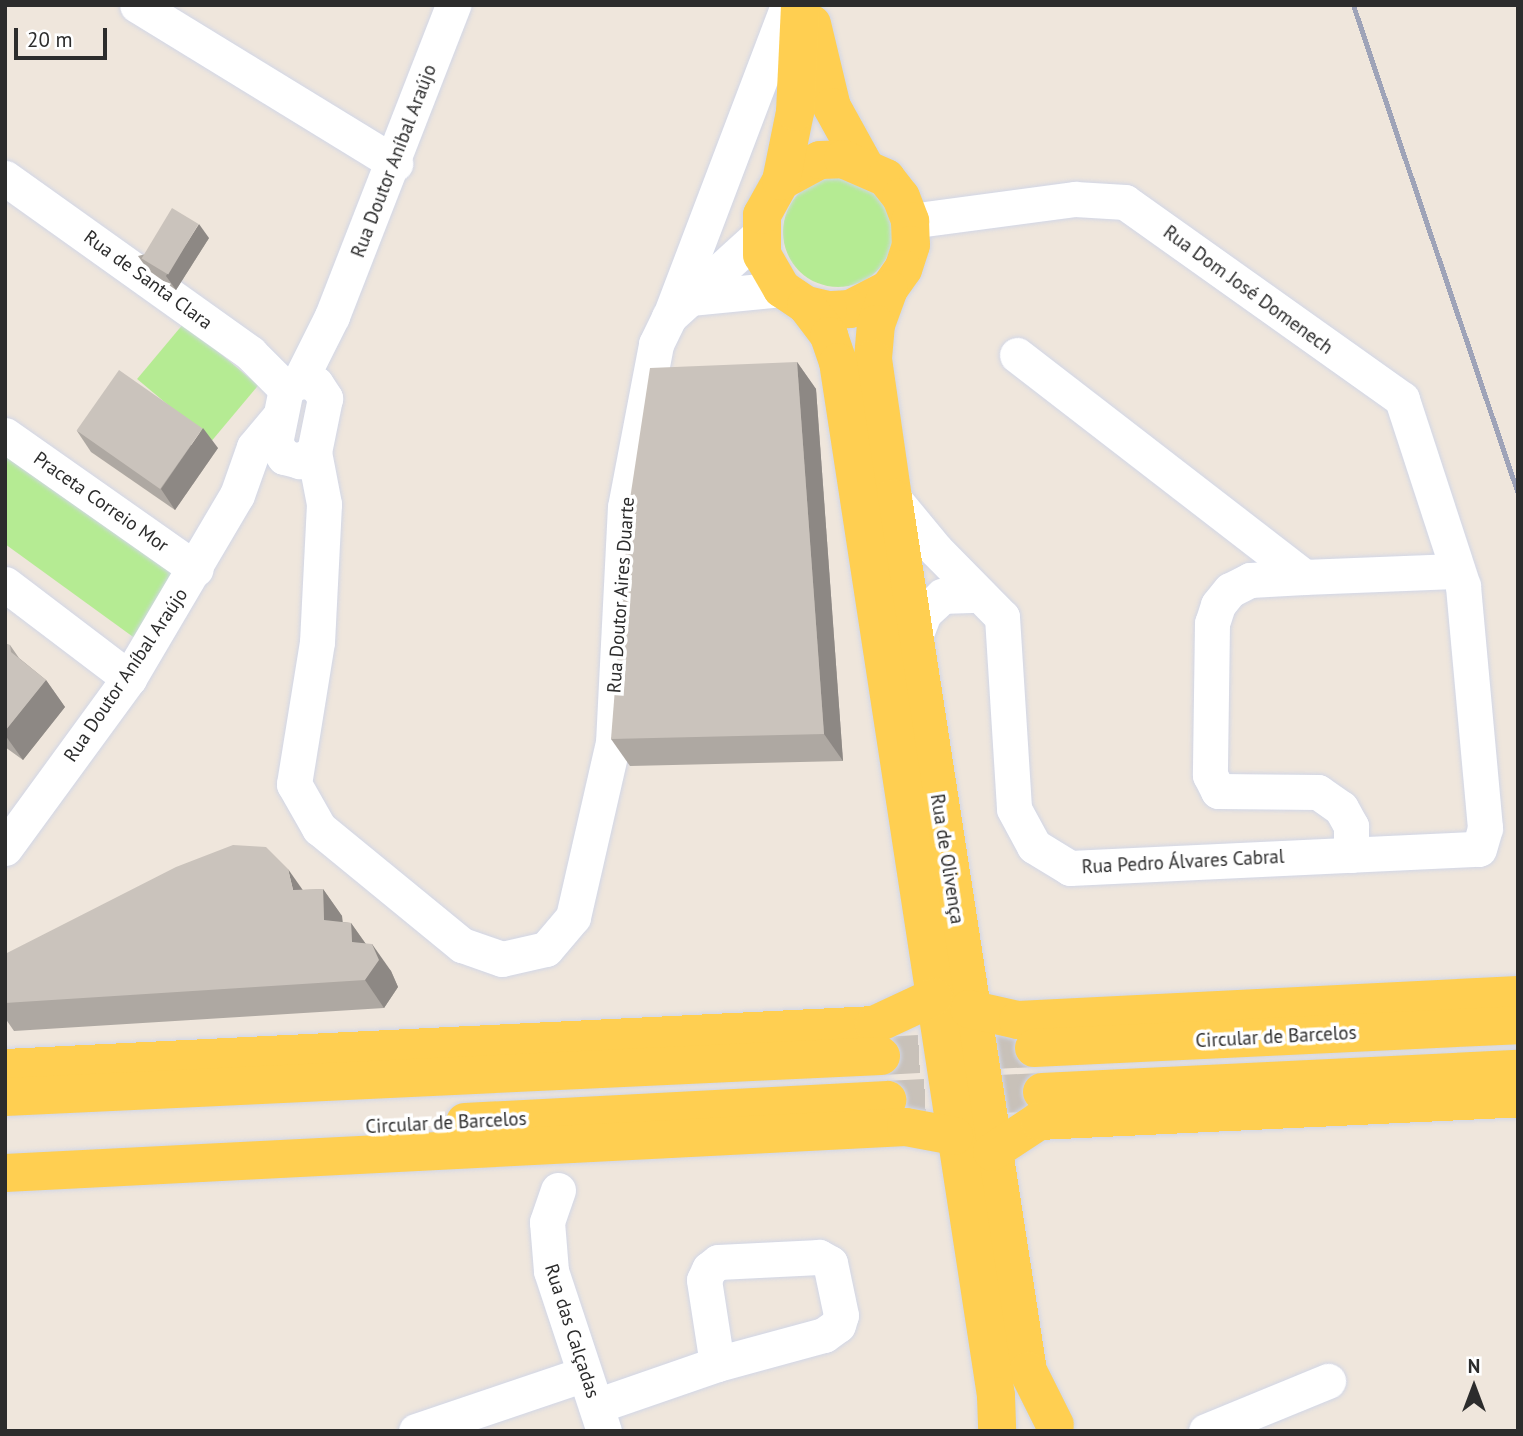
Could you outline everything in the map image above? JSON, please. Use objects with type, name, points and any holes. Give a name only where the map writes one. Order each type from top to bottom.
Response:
[{"type":"main road","points":[[781,181],[820,160],[864,165],[886,178],[901,197],[910,220],[907,257],[889,289],[850,309],[828,310],[794,297],[762,255],[759,235],[762,215],[781,181],[795,112],[800,5]]},
{"type":"main road","points":[[808,5],[832,107],[864,165]]},
{"type":"main road","name":"Rua de Olivença","points":[[889,289],[876,324],[873,359],[914,639],[952,1003],[954,1136],[1000,1431]]},
{"type":"main road","name":"Rua de Olivença","points":[[794,297],[829,335],[838,362],[952,1003],[992,1152],[1028,1371],[1061,1428]]},
{"type":"main road","points":[[5,1068],[874,1025],[952,1003],[1018,1020],[1518,995]]},
{"type":"main road","name":"Circular de Barcelos","points":[[1034,1048],[1518,1025]]},
{"type":"main road","points":[[5,1097],[881,1056]]},
{"type":"main road","points":[[1042,1092],[1518,1069]]},
{"type":"main road","points":[[992,1152],[1039,1122],[1518,1098]]},
{"type":"main road","name":"Circular de Barcelos","points":[[5,1147],[887,1100]]},
{"type":"main road","points":[[5,1173],[906,1127],[954,1136]]},
{"type":"main road","points":[[1000,1431],[1035,1422],[1061,1428]]},
{"type":"street","points":[[137,5],[395,163]]},
{"type":"street","name":"Rua Doutor Aníbal Araújo","points":[[299,455],[275,443],[295,392],[332,316],[395,163],[453,5]]},
{"type":"street","points":[[788,5],[679,307],[794,297]]},
{"type":"street","name":"Rua de Santa Clara","points":[[5,178],[250,353],[295,392]]},
{"type":"street","name":"Rua Dom José Domenech","points":[[910,220],[1075,199],[1125,202],[1402,399],[1455,571],[1463,586],[1485,828],[1479,849]]},
{"type":"street","name":"Rua Doutor Aires Duarte","points":[[299,455],[324,504],[317,628],[294,784],[319,828],[462,945],[502,960],[546,949],[573,917],[613,743],[625,507],[648,371],[679,307],[759,235]]},
{"type":"street","points":[[1017,355],[1304,577]]},
{"type":"street","name":"Rua Doutor Aníbal Araújo","points":[[237,495],[299,455],[325,398],[295,392]]},
{"type":"street","name":"Rua Doutor Aníbal Araújo","points":[[5,848],[129,678],[197,569],[237,495],[254,447],[295,392]]},
{"type":"street","name":"Praceta Correio Mor","points":[[5,435],[197,569]]},
{"type":"street","name":"Rua Pedro Álvares Cabral","points":[[892,498],[977,595],[1002,617],[1013,809],[1034,846],[1070,867],[1479,849]]},
{"type":"street","points":[[1351,855],[1351,826],[1341,808],[1318,792],[1218,791],[1210,775],[1212,623],[1218,605],[1230,590],[1250,580],[1455,571]]},
{"type":"street","points":[[5,584],[129,678]]},
{"type":"street","points":[[914,639],[924,613],[942,596],[977,595]]},
{"type":"street","name":"Rua das Calçadas","points":[[558,1190],[547,1222],[547,1247],[595,1404]]},
{"type":"street","points":[[416,1431],[595,1404],[718,1364]]},
{"type":"street","points":[[1206,1431],[1328,1381]]},
{"type":"green space","points":[[838,177],[859,182],[877,193],[888,211],[893,232],[888,253],[877,271],[859,282],[838,287],[817,282],[799,271],[788,253],[783,232],[788,211],[799,193],[817,182]]},
{"type":"green space","points":[[184,323],[258,385],[211,441],[137,379]]},
{"type":"green space","points":[[5,434],[196,569],[147,647],[5,544]]},
{"type":"building","points":[[172,208],[199,224],[168,275],[142,259]]},
{"type":"building","points":[[797,362],[824,734],[611,739],[630,499],[650,368]]},
{"type":"building","points":[[119,370],[203,429],[160,489],[77,431]]},
{"type":"building","points":[[5,644],[10,645],[11,652],[46,680],[5,731]]},
{"type":"building","points":[[233,845],[266,847],[288,869],[293,890],[323,889],[324,920],[351,923],[352,942],[372,944],[379,960],[365,980],[5,1003],[5,954],[176,867]]},
{"type":"tunnel","points":[[881,1056],[1034,1048]]},
{"type":"tunnel","points":[[887,1100],[1042,1092]]},
{"type":"railway","points":[[1353,5],[1518,494]]}]
